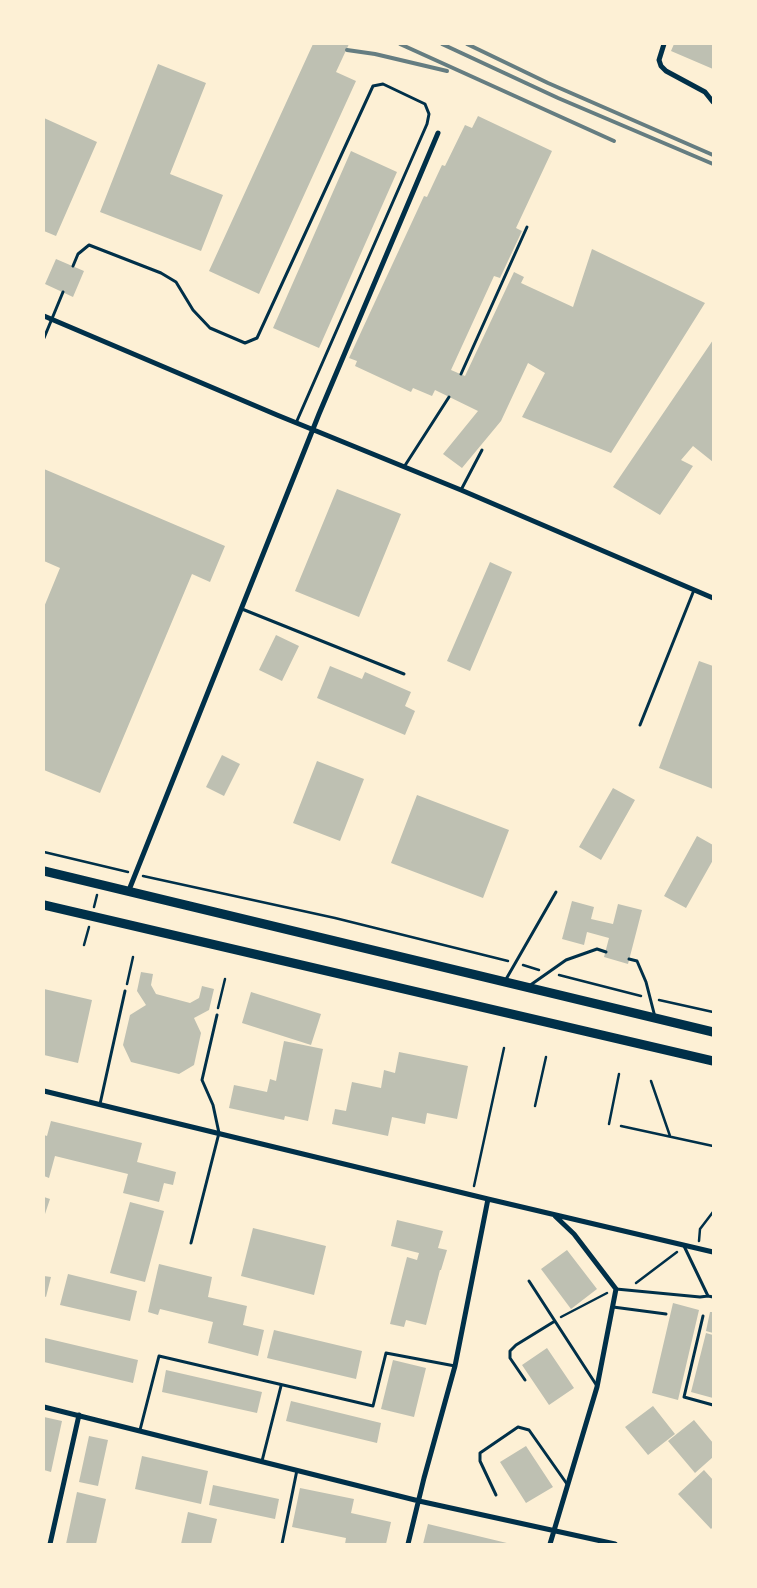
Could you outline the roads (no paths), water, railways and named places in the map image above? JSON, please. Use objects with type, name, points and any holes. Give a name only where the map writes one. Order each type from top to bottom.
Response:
[{"type":"street","points":[[664,44],[659,60],[666,71],[706,92],[713,102]]},
{"type":"street","points":[[129,890],[313,430],[438,133]]},
{"type":"street","points":[[44,316],[296,423],[461,490],[713,598]]},
{"type":"street","points":[[44,871],[713,1032]]},
{"type":"street","points":[[44,905],[713,1061]]},
{"type":"street","points":[[44,1091],[713,1252]]},
{"type":"street","points":[[408,1544],[418,1500],[455,1366],[488,1199]]},
{"type":"street","points":[[550,1544],[597,1386],[616,1289],[574,1234],[554,1214]]},
{"type":"street","points":[[44,1406],[418,1500],[615,1544]]},
{"type":"street","points":[[50,1544],[80,1415]]},
{"type":"lane","points":[[73,266],[78,254],[89,245],[134,262],[161,273],[176,282],[193,310],[210,328],[246,343],[257,338],[373,86],[383,84],[425,104],[429,114],[427,124],[296,423]]},
{"type":"lane","points":[[461,374],[527,227]]},
{"type":"lane","points":[[44,338],[63,292]]},
{"type":"lane","points":[[404,467],[449,397]]},
{"type":"lane","points":[[461,490],[482,450]]},
{"type":"lane","points":[[640,725],[694,589]]},
{"type":"lane","points":[[242,609],[404,674]]},
{"type":"lane","points":[[504,981],[556,892]]},
{"type":"lane","points":[[527,987],[566,960],[597,950],[606,952]]},
{"type":"lane","points":[[629,959],[637,961],[646,982],[655,1018]]},
{"type":"lane","points":[[100,1105],[125,991]]},
{"type":"lane","points":[[191,1243],[219,1133],[213,1105],[202,1080],[217,1015]]},
{"type":"lane","points":[[684,1246],[708,1296]]},
{"type":"lane","points":[[529,1281],[597,1386]]},
{"type":"lane","points":[[616,1289],[700,1298],[713,1297]]},
{"type":"lane","points":[[612,1307],[666,1314]]},
{"type":"lane","points":[[703,1316],[684,1397],[713,1405]]},
{"type":"lane","points":[[524,1380],[510,1358],[510,1351],[516,1345],[555,1321]]},
{"type":"lane","points":[[140,1430],[159,1356],[281,1386],[374,1406],[386,1353],[455,1366]]},
{"type":"lane","points":[[262,1461],[281,1386]]},
{"type":"lane","points":[[496,1495],[480,1461],[480,1453],[518,1427],[528,1430],[568,1484]]},
{"type":"lane","points":[[282,1544],[297,1470]]},
{"type":"railway","points":[[400,44],[614,141]]},
{"type":"railway","points":[[442,44],[558,98],[713,164]]},
{"type":"railway","points":[[467,44],[548,83],[713,155]]},
{"type":"railway","points":[[347,50],[375,54],[447,71]]}]
